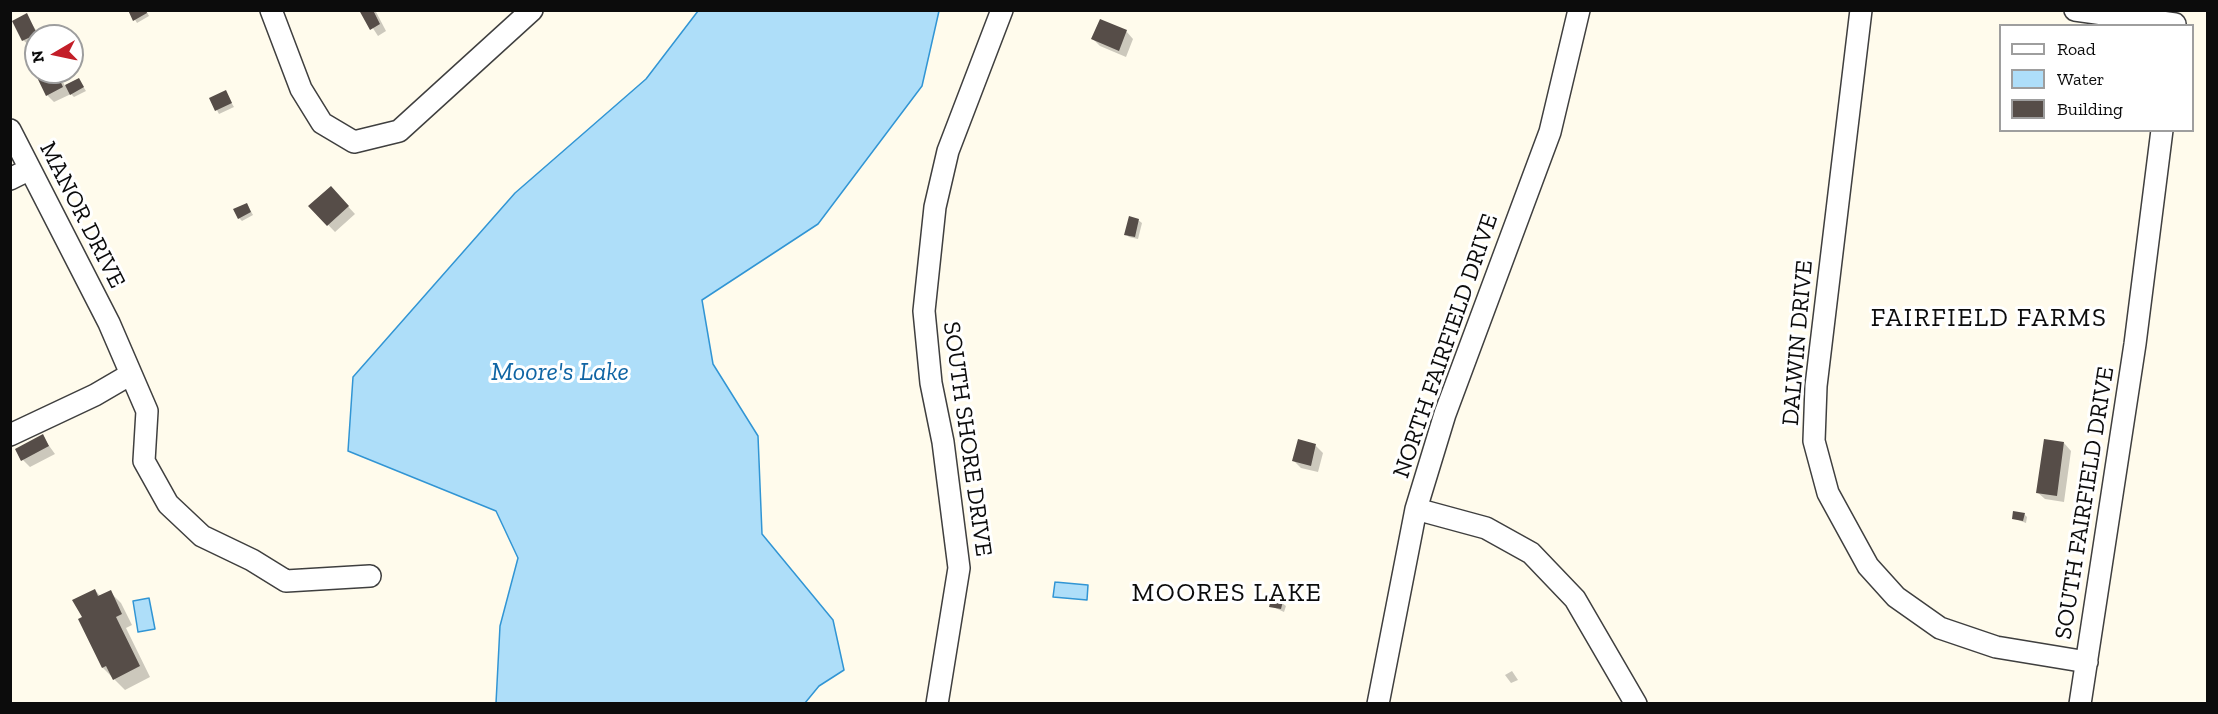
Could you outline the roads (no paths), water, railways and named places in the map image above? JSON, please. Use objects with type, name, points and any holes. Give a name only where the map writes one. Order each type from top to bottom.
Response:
[{"type":"street","points":[[271,10],[301,89],[322,123],[354,142],[399,131],[532,10]]},
{"type":"street","name":"SOUTH SHORE DRIVE","points":[[937,704],[959,568],[944,442],[931,383],[924,311],[935,207],[948,151],[1002,10]]},
{"type":"street","name":"NORTH FAIRFIELD DRIVE","points":[[1377,704],[1416,509],[1445,414],[1550,132],[1579,10]]},
{"type":"street","name":"DALWIN DRIVE","points":[[1861,10],[1816,386],[1814,441],[1828,493],[1868,566],[1896,597],[1940,628],[1996,647],[2087,662]]},
{"type":"street","points":[[2075,10],[2176,20]]},
{"type":"street","name":"MANOR DRIVE","points":[[10,130],[109,323],[147,411],[144,461],[168,504],[202,536],[252,560],[286,581],[370,576]]},
{"type":"street","name":"SOUTH FAIRFIELD DRIVE","points":[[2080,704],[2135,344],[2162,132]]},
{"type":"street","points":[[10,179],[30,169]]},
{"type":"street","points":[[10,435],[95,395],[131,374]]},
{"type":"street","points":[[1416,509],[1486,528],[1531,553],[1575,600],[1636,704]]},
{"type":"water","name":"Moore's Lake","points":[[698,11],[939,11],[922,86],[818,224],[702,300],[713,364],[758,436],[762,534],[833,620],[844,670],[819,686],[805,703],[496,703],[500,626],[518,558],[496,511],[348,451],[353,377],[515,193],[646,79]]},
{"type":"water","points":[[1055,582],[1088,585],[1087,600],[1053,597]]},
{"type":"water","points":[[149,598],[155,629],[138,632],[133,601]]},
{"type":"district","name":"FAIRFIELD FARMS","points":[[1989,319]]},
{"type":"district","name":"MOORES LAKE","points":[[1227,594]]}]
